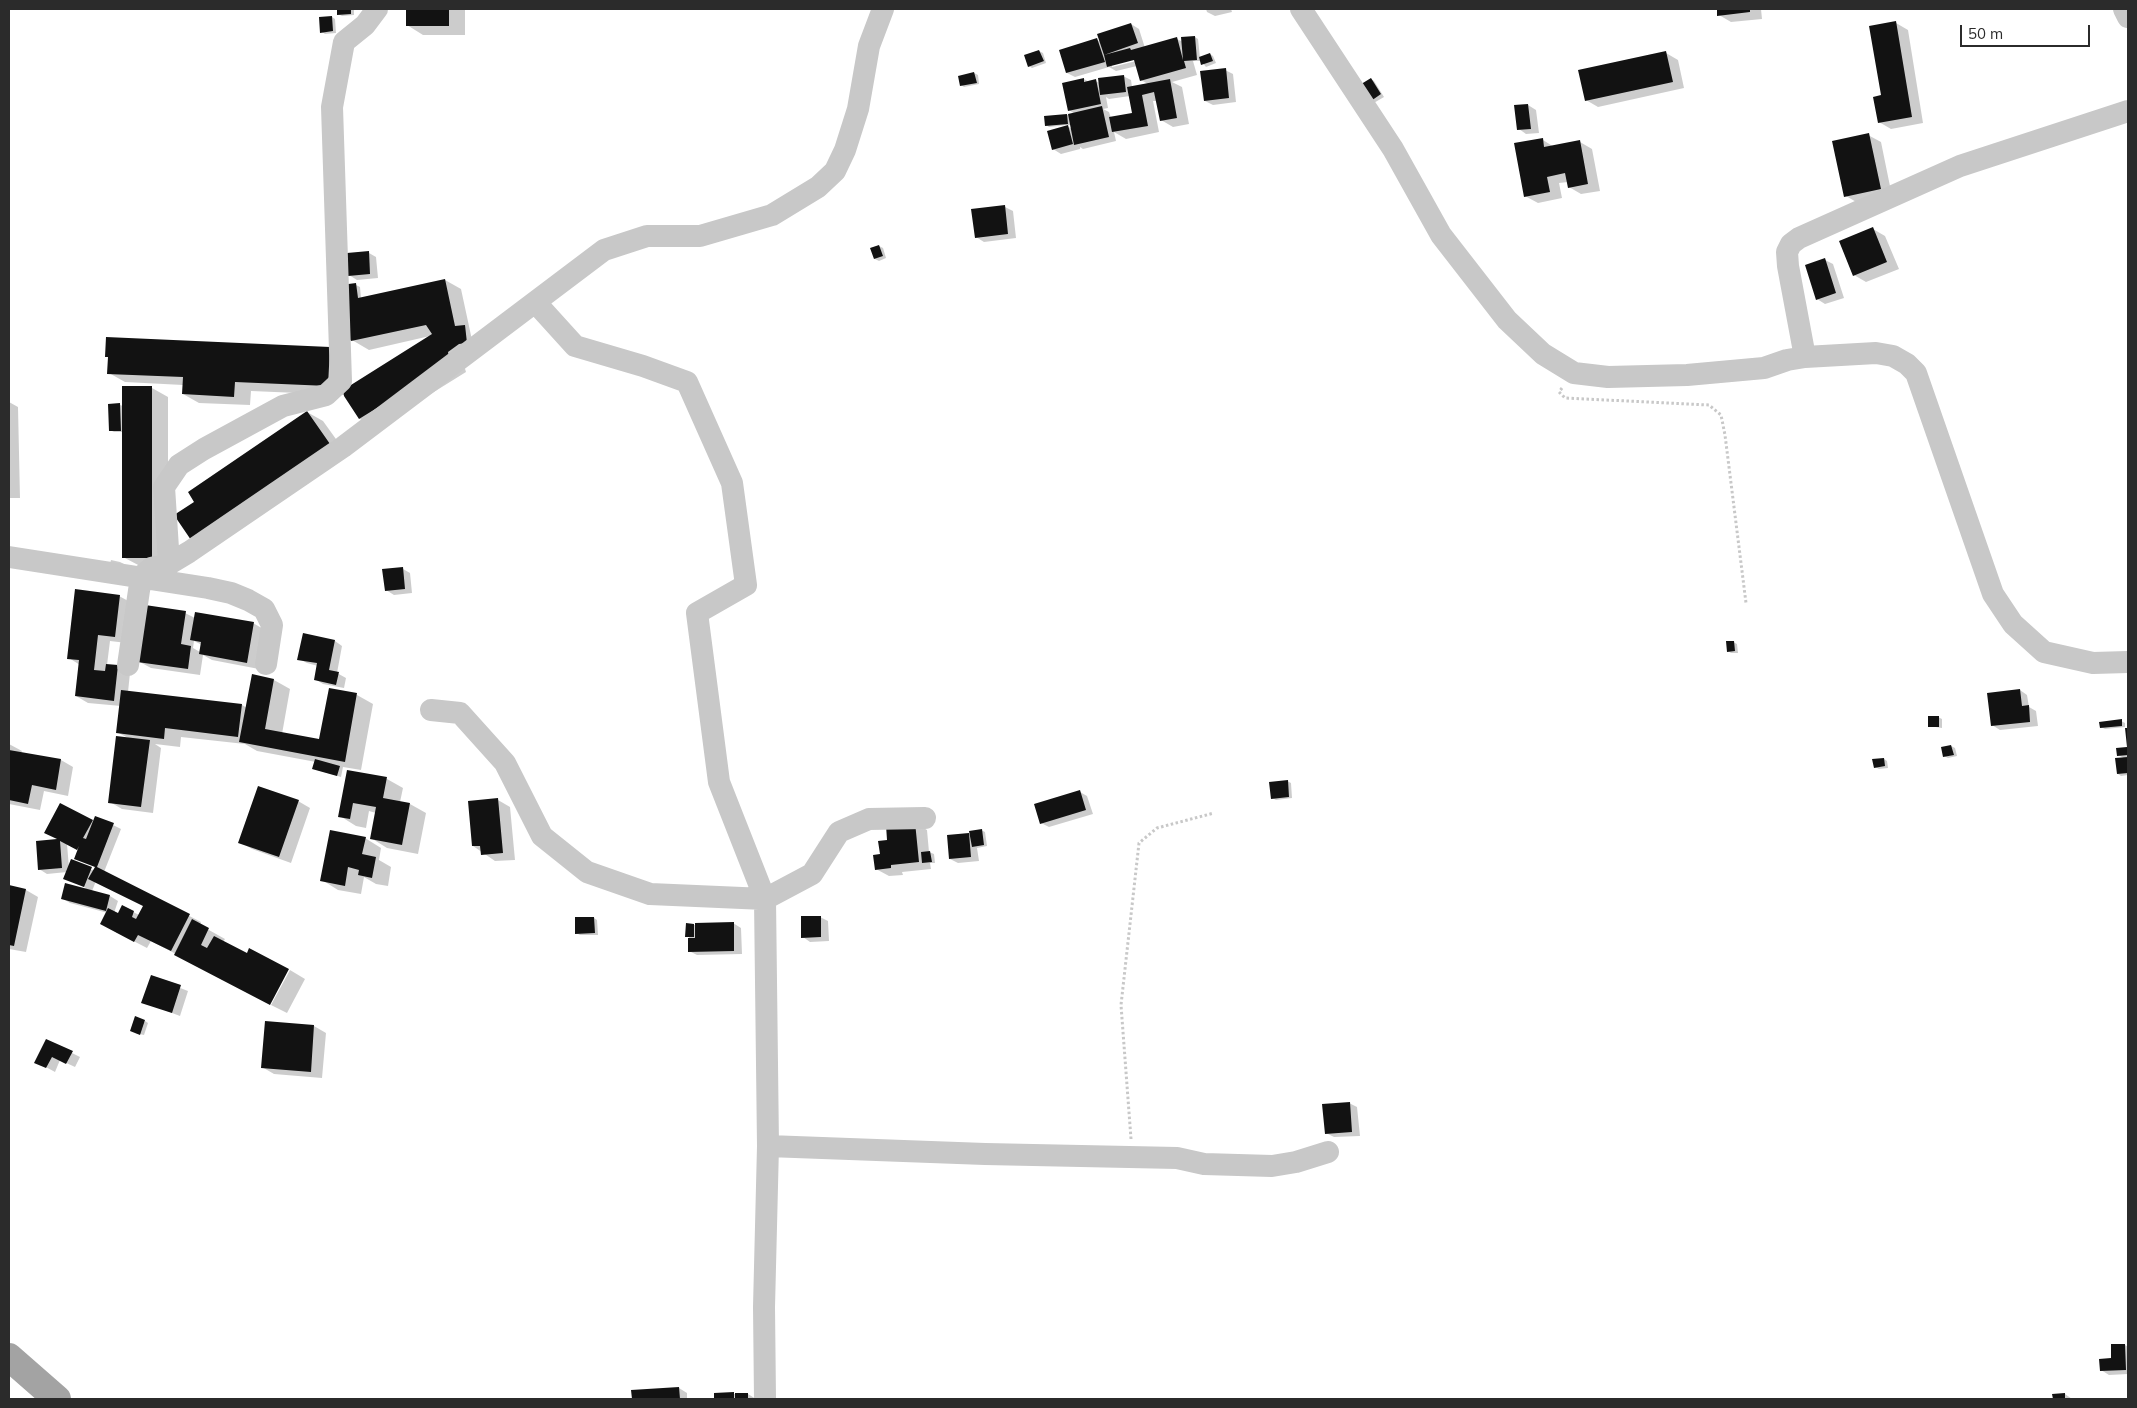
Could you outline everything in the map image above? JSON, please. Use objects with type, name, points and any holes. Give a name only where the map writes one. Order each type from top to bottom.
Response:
[{"type":"main road","points":[[9,1357],[57,1399]]},
{"type":"street","points":[[168,564],[164,487],[179,465],[204,449],[283,406],[326,395],[341,381],[332,107],[344,42],[365,25],[377,9]]},
{"type":"street","points":[[128,665],[141,577],[151,568],[168,564],[203,543],[343,447],[604,250],[647,236],[700,236],[772,215],[818,187],[835,171],[846,150],[858,109],[869,46],[883,9]]},
{"type":"street","points":[[1301,9],[1393,149],[1441,235],[1506,320],[1543,354],[1574,374],[1608,377],[1687,374],[1764,368],[1787,360],[1805,357],[1876,353],[1893,356],[1907,364],[1916,373],[1993,594],[2014,624],[2044,652],[2093,663],[2128,662]]},
{"type":"street","points":[[2124,9],[2128,17]]},
{"type":"street","points":[[1805,357],[1788,266],[1787,252],[1791,244],[1799,238],[1960,166],[2128,111]]},
{"type":"street","points":[[536,303],[575,346],[687,382],[732,483],[746,585],[697,613],[719,782],[765,898],[768,1146],[764,1307],[765,1399]]},
{"type":"street","points":[[9,557],[231,593],[248,600],[264,609],[272,625],[266,664]]},
{"type":"street","points":[[431,710],[460,713],[505,763],[542,836],[587,872],[650,894],[765,898],[812,874],[839,832],[869,820],[925,818]]},
{"type":"street","points":[[768,1146],[1177,1158],[1204,1164],[1272,1166],[1296,1162],[1328,1152]]},
{"type":"path","points":[[1574,374],[1559,392],[1565,398],[1709,406],[1721,415],[1746,603]]},
{"type":"path","points":[[1132,1157],[1121,1005],[1139,843],[1157,828],[1214,813]]},
{"type":"building","points":[[337,9],[351,9],[351,14],[337,15]]},
{"type":"building","points":[[406,9],[449,9],[449,26],[406,26]]},
{"type":"building","points":[[1717,9],[1750,9],[1750,12],[1717,16]]},
{"type":"building","points":[[332,16],[333,31],[320,33],[319,17]]},
{"type":"building","points":[[1896,21],[1912,117],[1878,123],[1873,97],[1881,95],[1869,26]]},
{"type":"building","points":[[1131,23],[1138,43],[1104,55],[1097,34]]},
{"type":"building","points":[[1195,36],[1197,60],[1184,61],[1186,68],[1140,81],[1134,60],[1107,67],[1104,55],[1130,48],[1131,50],[1177,37],[1183,60],[1181,37]]},
{"type":"building","points":[[1097,38],[1105,62],[1066,73],[1059,50]]},
{"type":"building","points":[[1039,50],[1044,61],[1028,67],[1024,55]]},
{"type":"building","points":[[1666,51],[1673,82],[1585,101],[1578,70]]},
{"type":"building","points":[[1210,53],[1213,61],[1201,65],[1199,57]]},
{"type":"building","points":[[1226,68],[1229,98],[1204,101],[1200,71]]},
{"type":"building","points":[[974,72],[977,83],[960,86],[958,76]]},
{"type":"building","points":[[1124,75],[1126,92],[1100,95],[1098,78]]},
{"type":"building","points":[[1084,78],[1084,82],[1096,79],[1101,104],[1068,111],[1062,83]]},
{"type":"building","points":[[1371,78],[1381,94],[1368,103],[1358,86]]},
{"type":"building","points":[[1170,79],[1177,118],[1160,121],[1154,92],[1142,95],[1148,126],[1112,132],[1109,117],[1132,113],[1127,87]]},
{"type":"building","points":[[1528,104],[1531,129],[1517,130],[1514,105]]},
{"type":"building","points":[[1102,106],[1109,137],[1074,145],[1068,114]]},
{"type":"building","points":[[1067,114],[1068,124],[1045,126],[1044,116]]},
{"type":"building","points":[[1068,125],[1073,144],[1052,150],[1047,131]]},
{"type":"building","points":[[1869,133],[1881,189],[1844,197],[1832,141]]},
{"type":"building","points":[[1543,138],[1544,147],[1580,140],[1588,184],[1568,188],[1565,173],[1547,177],[1550,192],[1524,197],[1514,143]]},
{"type":"building","points":[[1005,205],[1008,234],[975,238],[971,209]]},
{"type":"building","points":[[1873,227],[1887,262],[1853,276],[1839,241]]},
{"type":"building","points":[[879,245],[883,256],[874,259],[870,248]]},
{"type":"building","points":[[369,251],[370,274],[348,276],[347,253]]},
{"type":"building","points":[[1825,258],[1836,293],[1816,300],[1805,265]]},
{"type":"building","points":[[445,279],[455,326],[465,325],[467,343],[459,344],[448,352],[450,363],[359,419],[344,396],[343,390],[432,334],[426,325],[351,341],[347,335],[341,285],[356,283],[358,298]]},
{"type":"building","points":[[106,337],[330,347],[328,386],[235,382],[234,397],[182,394],[183,377],[107,374],[108,357],[105,357]]},
{"type":"building","points":[[122,386],[152,386],[152,558],[122,558]]},
{"type":"building","points":[[120,403],[121,431],[109,431],[108,404]]},
{"type":"building","points":[[307,411],[330,444],[191,540],[174,515],[194,502],[188,492]]},
{"type":"building","points":[[403,567],[405,589],[385,591],[382,569]]},
{"type":"building","points":[[75,589],[120,595],[115,637],[98,635],[94,670],[105,671],[106,664],[118,665],[114,701],[75,696],[79,660],[67,659]]},
{"type":"building","points":[[145,605],[186,611],[181,644],[191,646],[188,669],[137,662]]},
{"type":"building","points":[[195,612],[254,622],[247,663],[199,654],[201,642],[190,640]]},
{"type":"building","points":[[303,633],[335,640],[329,670],[339,672],[336,685],[314,680],[317,663],[297,660]]},
{"type":"building","points":[[1726,641],[1734,641],[1735,651],[1727,652]]},
{"type":"building","points":[[252,674],[274,679],[265,729],[319,739],[329,688],[357,693],[345,762],[239,742]]},
{"type":"building","points":[[2020,689],[2022,706],[2029,705],[2030,722],[1991,726],[1987,693]]},
{"type":"building","points":[[121,690],[242,704],[238,737],[165,728],[164,739],[116,733]]},
{"type":"building","points":[[1928,716],[1939,716],[1939,727],[1928,727]]},
{"type":"building","points":[[2122,719],[2122,726],[2100,728],[2099,722]]},
{"type":"building","points":[[2125,728],[2128,728],[2128,755],[2117,756],[2116,748],[2127,747]]},
{"type":"building","points":[[116,736],[150,740],[141,807],[108,803]]},
{"type":"building","points":[[1951,745],[1954,755],[1943,757],[1941,747]]},
{"type":"building","points":[[9,750],[61,759],[56,790],[32,785],[28,804],[9,800]]},
{"type":"building","points":[[2128,757],[2128,773],[2117,774],[2115,758]]},
{"type":"building","points":[[1884,758],[1885,766],[1874,768],[1872,759]]},
{"type":"building","points":[[315,759],[340,766],[337,776],[312,769]]},
{"type":"building","points":[[347,770],[387,777],[383,798],[410,803],[402,845],[370,839],[376,807],[353,803],[350,819],[338,817]]},
{"type":"building","points":[[1288,780],[1289,797],[1271,799],[1269,782]]},
{"type":"building","points":[[258,786],[299,800],[279,857],[238,843]]},
{"type":"building","points":[[1080,790],[1086,810],[1040,824],[1034,804]]},
{"type":"building","points":[[498,798],[503,853],[481,855],[480,846],[472,846],[468,801]]},
{"type":"building","points":[[60,803],[93,820],[83,838],[86,839],[95,816],[114,823],[97,867],[190,914],[171,951],[138,935],[134,942],[100,924],[108,908],[118,913],[122,905],[134,911],[132,917],[136,919],[143,906],[88,879],[95,867],[74,859],[79,846],[77,850],[60,841],[62,868],[38,870],[36,841],[57,839],[44,833]]},
{"type":"building","points":[[915,822],[919,862],[891,865],[891,868],[875,870],[873,855],[880,854],[878,841],[887,840],[886,825]]},
{"type":"building","points":[[982,829],[984,845],[972,847],[969,831]]},
{"type":"building","points":[[330,830],[366,837],[362,854],[376,857],[372,878],[358,875],[359,870],[348,867],[345,886],[320,881]]},
{"type":"building","points":[[969,833],[971,857],[949,859],[947,835]]},
{"type":"building","points":[[930,851],[932,862],[922,863],[921,852]]},
{"type":"building","points":[[71,859],[92,867],[84,887],[63,879]]},
{"type":"building","points":[[65,883],[110,895],[106,911],[61,899]]},
{"type":"building","points":[[9,885],[26,889],[14,946],[9,945]]},
{"type":"building","points":[[801,916],[821,916],[821,937],[801,938]]},
{"type":"building","points":[[575,917],[594,917],[595,933],[575,934]]},
{"type":"building","points":[[192,919],[209,928],[201,945],[207,948],[214,936],[247,953],[249,948],[289,969],[270,1005],[174,955]]},
{"type":"building","points":[[734,922],[734,951],[688,952],[688,938],[695,938],[695,923]]},
{"type":"building","points":[[686,923],[694,924],[694,937],[685,937]]},
{"type":"building","points":[[151,975],[181,985],[172,1013],[141,1003]]},
{"type":"building","points":[[135,1016],[145,1020],[140,1035],[130,1031]]},
{"type":"building","points":[[265,1021],[314,1025],[311,1072],[261,1068]]},
{"type":"building","points":[[46,1039],[73,1051],[66,1064],[52,1057],[46,1068],[34,1063]]},
{"type":"building","points":[[1350,1102],[1352,1132],[1325,1134],[1322,1104]]},
{"type":"building","points":[[2111,1344],[2125,1344],[2126,1370],[2100,1371],[2099,1359],[2111,1358]]},
{"type":"building","points":[[679,1387],[680,1399],[632,1399],[631,1390]]},
{"type":"building","points":[[734,1392],[734,1399],[714,1399],[714,1393]]},
{"type":"building","points":[[735,1393],[748,1393],[748,1399],[735,1399]]},
{"type":"building","points":[[2065,1393],[2065,1399],[2053,1399],[2052,1394]]}]
